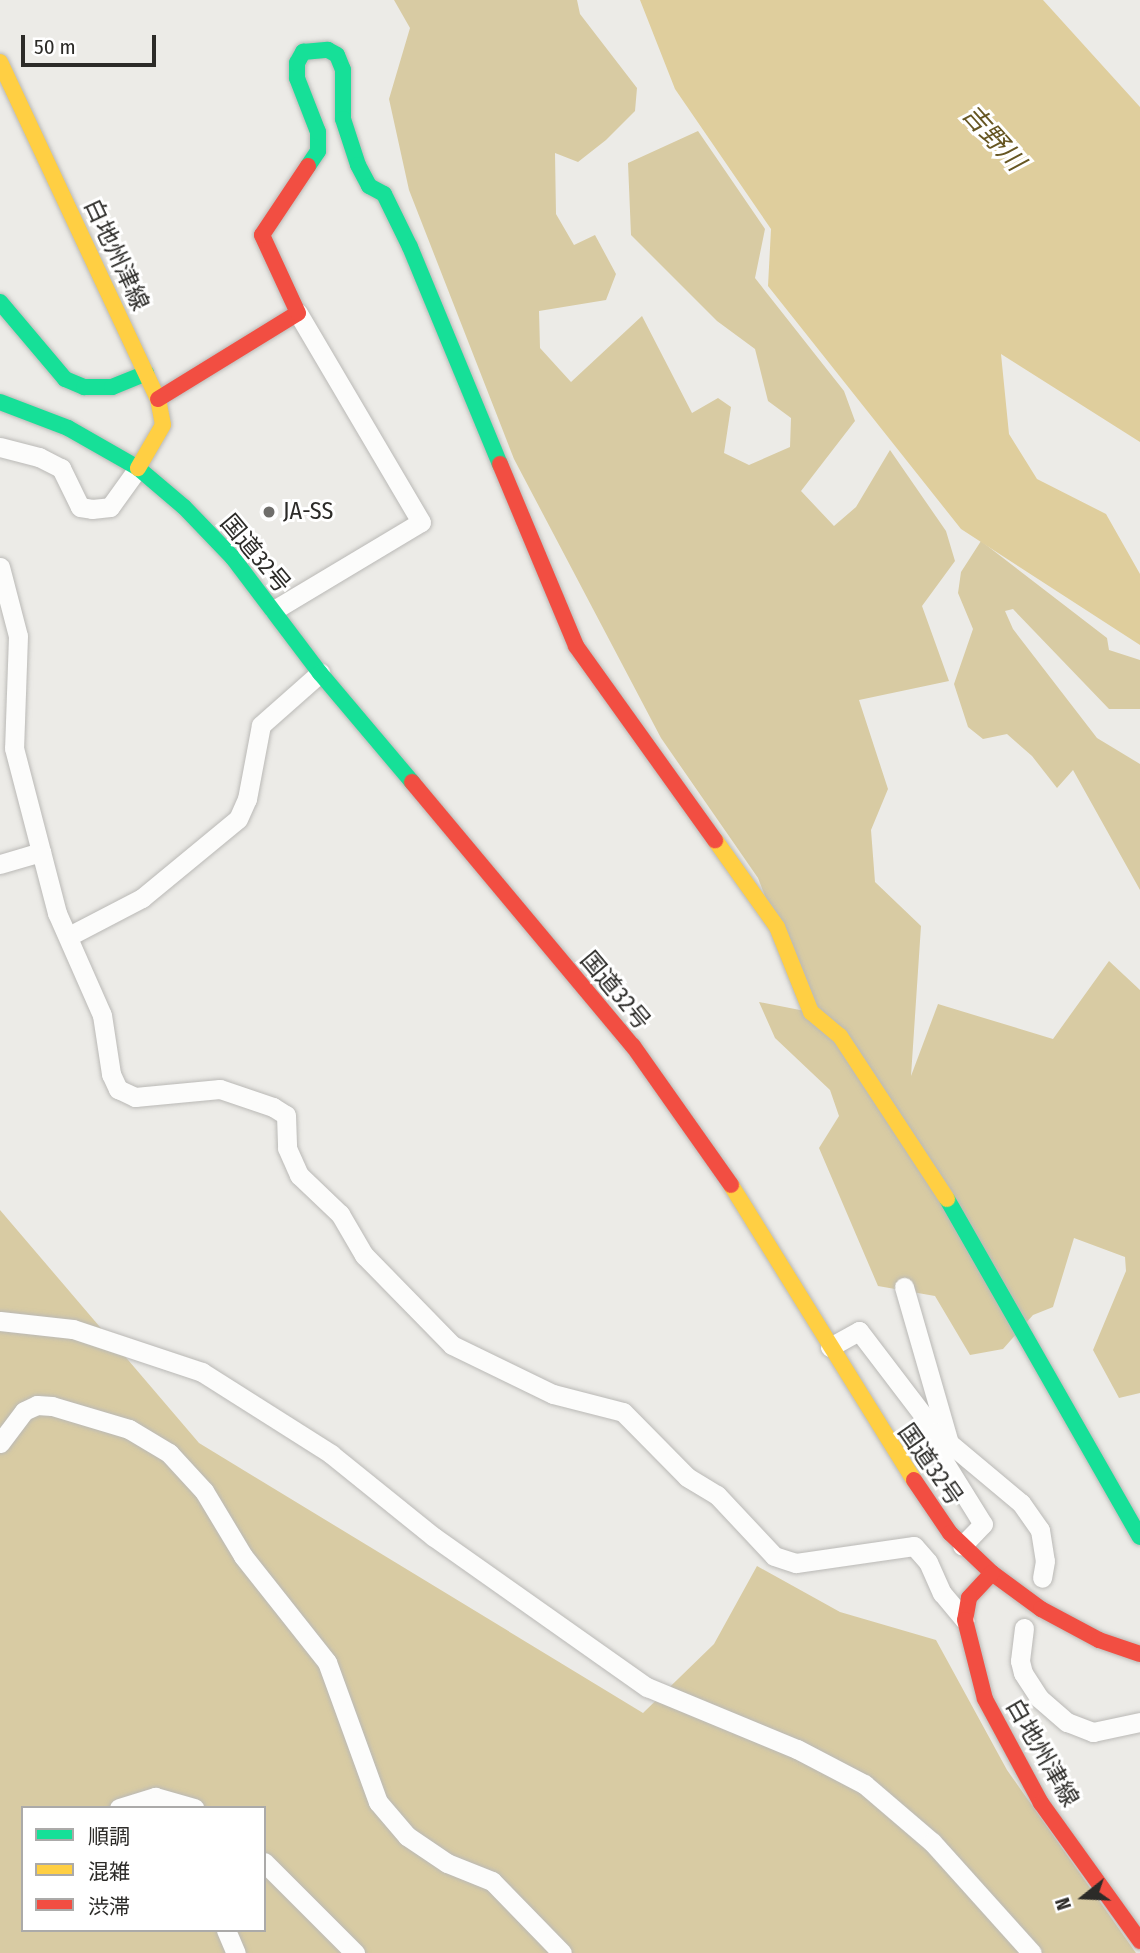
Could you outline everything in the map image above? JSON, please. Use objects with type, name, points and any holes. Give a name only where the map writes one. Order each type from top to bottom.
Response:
[{"type":"main road","points":[[158,399],[298,313],[262,235],[318,151],[318,132],[297,78],[298,64],[303,52],[328,50],[337,55],[343,70],[343,119],[358,165],[369,186],[384,194],[410,247],[576,646],[777,927],[811,1012],[840,1036],[964,1226],[1140,1537]]},
{"type":"main road","name":"白地州津線","points":[[0,62],[158,399],[163,425],[138,468]]},
{"type":"main road","points":[[0,302],[65,379],[84,387],[112,387],[146,373]]},
{"type":"main road","name":"国道32号","points":[[0,402],[68,428],[138,468],[184,506],[233,558],[320,673],[633,1046],[711,1154],[910,1479],[962,1546],[992,1573],[1041,1609],[1099,1640],[1140,1654]]},
{"type":"main road","points":[[965,1620],[969,1598],[992,1573]]},
{"type":"main road","name":"白地州津線","points":[[965,1620],[985,1699],[1011,1754],[1140,1941]]},
{"type":"street","points":[[274,610],[421,522],[298,313]]},
{"type":"street","points":[[3,449],[61,468],[80,507],[92,509],[110,507],[138,468]]},
{"type":"street","points":[[0,566],[18,636],[14,748],[57,913],[102,1015],[111,1074],[118,1089],[135,1097],[220,1089],[286,1115],[287,1148],[299,1175],[340,1214],[364,1255],[452,1345],[553,1394],[623,1412],[687,1477],[717,1495],[774,1556],[796,1563],[914,1546],[928,1563],[942,1593],[965,1620]]},
{"type":"street","points":[[69,936],[142,898],[238,819],[247,799],[261,725],[320,673]]},
{"type":"street","points":[[0,864],[41,852]]},
{"type":"street","points":[[904,1287],[942,1437]]},
{"type":"street","points":[[0,1321],[73,1329],[202,1372],[331,1454],[435,1537],[647,1687],[796,1749],[864,1784],[932,1842],[1032,1953]]},
{"type":"street","points":[[830,1347],[859,1331],[942,1437],[1033,1518],[1044,1545],[1042,1578]]},
{"type":"street","points":[[0,1443],[24,1412],[37,1405],[52,1406],[129,1429],[169,1453],[205,1491],[243,1556],[327,1662],[377,1801],[407,1836],[447,1863],[492,1881],[562,1953]]},
{"type":"street","points":[[942,1437],[930,1439],[983,1524],[962,1546]]},
{"type":"street","points":[[1024,1628],[1020,1650],[1023,1673],[1039,1698],[1068,1722],[1093,1732],[1140,1722]]},
{"type":"street","points":[[126,1806],[155,1797],[187,1806]]},
{"type":"street","points":[[266,1864],[355,1953]]},
{"type":"street","points":[[227,1932],[236,1953]]},
{"type":"shaded area","points":[[394,0],[577,0],[580,14],[637,88],[635,111],[606,140],[578,162],[555,153],[556,214],[574,245],[595,235],[616,274],[606,300],[539,311],[540,348],[571,382],[642,316],[692,413],[718,398],[731,407],[724,453],[749,465],[790,447],[791,418],[768,401],[755,349],[717,321],[631,235],[628,163],[698,131],[765,229],[755,278],[844,391],[855,421],[801,491],[834,526],[856,507],[890,450],[946,531],[955,561],[922,606],[949,681],[859,700],[888,789],[871,830],[875,882],[921,926],[911,1076],[938,1004],[1053,1039],[1109,961],[1140,990],[1140,1393],[1119,1398],[1093,1350],[1126,1271],[1125,1257],[1074,1238],[1053,1307],[1033,1315],[1003,1349],[970,1355],[935,1296],[878,1286],[819,1148],[839,1116],[830,1090],[775,1038],[759,1002],[810,1012],[758,878],[661,738],[514,459],[409,190],[389,99],[410,28]]},
{"type":"shaded area","points":[[981,541],[1107,638],[1109,650],[1140,660],[1140,709],[1109,709],[1013,609],[1005,611],[1013,629],[1097,738],[1140,764],[1140,890],[1073,770],[1057,788],[1032,756],[1007,734],[983,739],[968,727],[954,684],[973,629],[958,593],[961,572]]},
{"type":"shaded area","points":[[0,1210],[199,1443],[643,1713],[714,1644],[757,1566],[840,1612],[936,1640],[1007,1770],[1136,1953],[0,1953]]},
{"type":"water","name":"吉野川","points":[[640,0],[1043,0],[1140,107],[1140,442],[1001,354],[1009,434],[1037,479],[1106,514],[1140,574],[1140,645],[961,529],[768,286],[771,229],[675,89]]},
{"type":"traffic: fast","points":[[308,166],[318,151],[318,132],[297,78],[297,63],[303,52],[328,50],[337,55],[343,70],[343,119],[358,165],[369,186],[384,194],[410,247],[500,464]]},
{"type":"traffic: fast","points":[[0,302],[65,379],[84,387],[112,387],[146,373]]},
{"type":"traffic: fast","points":[[0,402],[68,428],[138,468],[184,507],[233,558],[320,673],[412,782]]},
{"type":"traffic: fast","points":[[947,1199],[1140,1537]]},
{"type":"traffic: slow","points":[[0,62],[158,399],[163,425],[138,468]]},
{"type":"traffic: slow","points":[[715,840],[777,927],[811,1012],[840,1036],[947,1199]]},
{"type":"traffic: slow","points":[[731,1185],[914,1480]]},
{"type":"traffic: jam","points":[[158,399],[298,313],[262,235],[308,166]]},
{"type":"traffic: jam","points":[[500,464],[576,646],[715,840]]},
{"type":"traffic: jam","points":[[412,782],[633,1046],[731,1185]]},
{"type":"traffic: jam","points":[[914,1480],[950,1533],[992,1573],[1041,1609],[1099,1640],[1140,1654]]},
{"type":"traffic: jam","points":[[992,1573],[969,1598],[965,1620],[985,1699],[1041,1803],[1140,1941]]},
{"type":"place","name":"JA-SS","points":[[269,512]]}]
